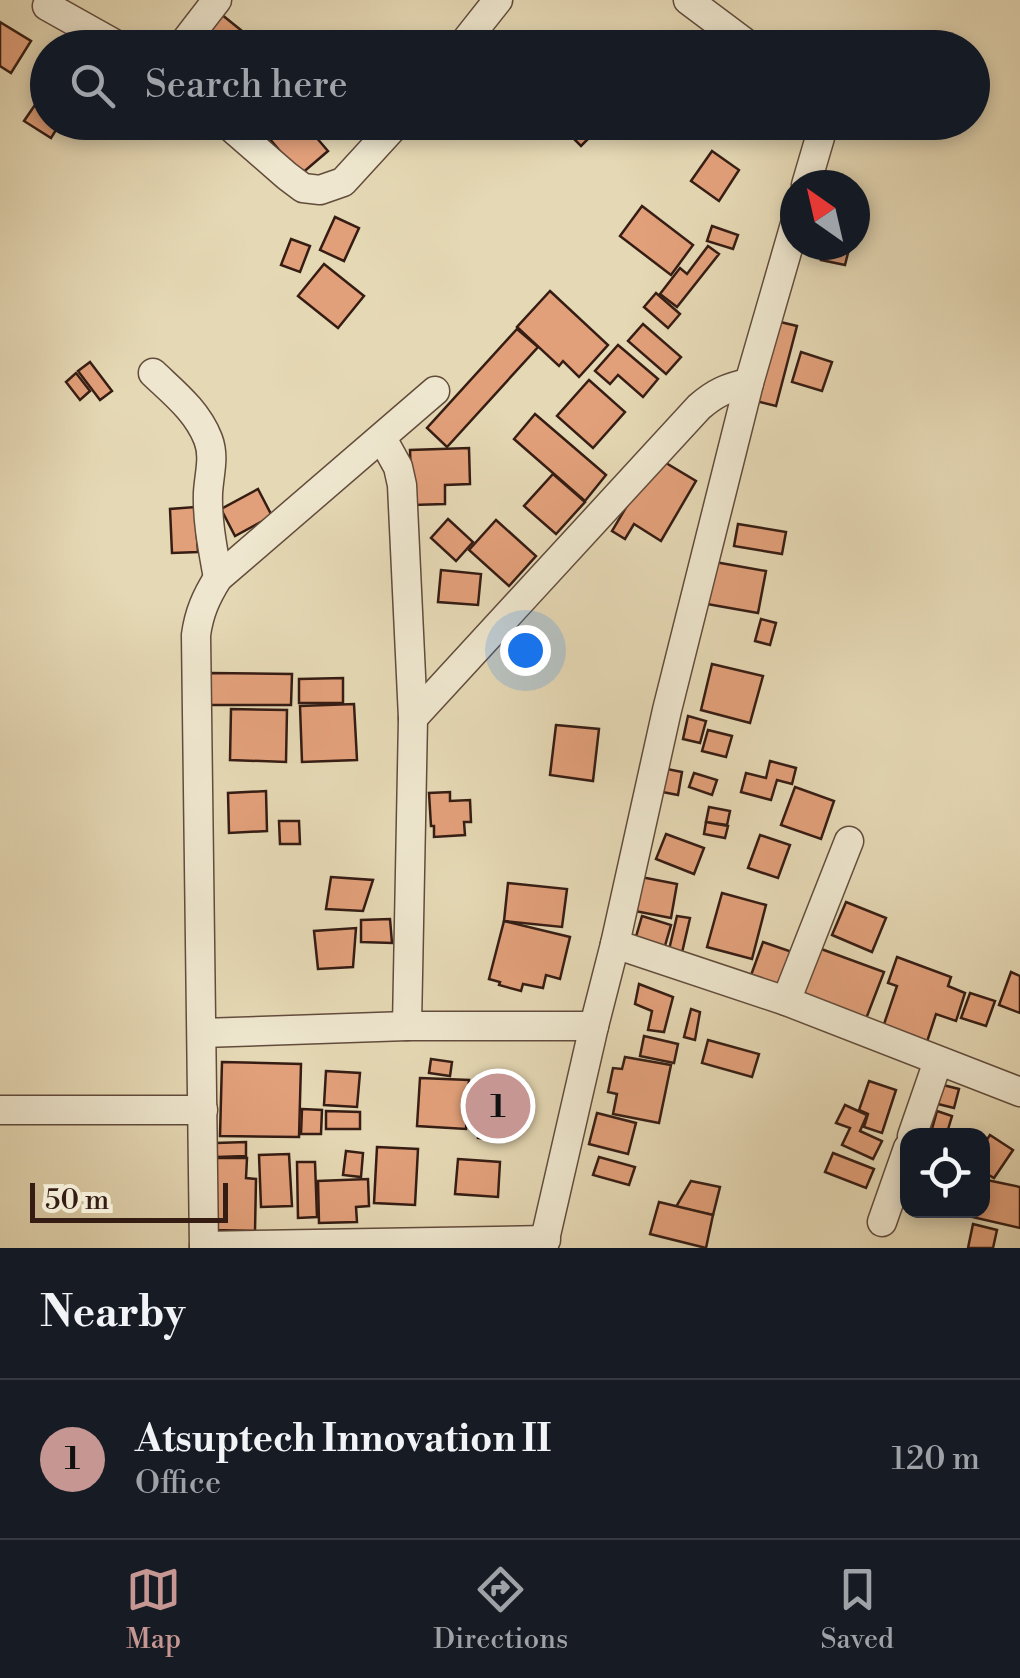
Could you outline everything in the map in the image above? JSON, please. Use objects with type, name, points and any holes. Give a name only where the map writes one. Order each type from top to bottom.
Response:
[{"type":"street","points":[[194,30],[216,0]]},
{"type":"street","points":[[474,30],[498,0]]},
{"type":"street","points":[[688,0],[728,30]]},
{"type":"street","points":[[48,6],[90,30]]},
{"type":"street","points":[[246,140],[303,188],[320,190],[343,182],[382,140]]},
{"type":"street","points":[[811,170],[820,140]]},
{"type":"street","points":[[435,390],[218,578],[198,617],[204,1247],[544,1244],[667,710],[748,383],[784,260]]},
{"type":"street","points":[[153,374],[185,402],[209,442],[212,460],[208,494],[218,578]]},
{"type":"street","points":[[413,718],[699,407],[729,386],[748,383]]},
{"type":"street","points":[[699,407],[734,440]]},
{"type":"street","points":[[382,438],[398,467],[402,485],[413,718],[407,1026]]},
{"type":"street","points":[[786,1000],[848,841]]},
{"type":"street","points":[[616,944],[786,1000],[1020,1092]]},
{"type":"street","points":[[202,1032],[594,1026]]},
{"type":"street","points":[[915,1128],[938,1062]]},
{"type":"street","points":[[0,1110],[203,1110]]},
{"type":"street","points":[[882,1222],[900,1171]]},
{"type":"building","points":[[216,10],[241,30],[199,30]]},
{"type":"building","points":[[0,22],[30,43],[11,73],[0,66]]},
{"type":"building","points":[[271,140],[319,140],[328,151],[300,175]]},
{"type":"building","points":[[712,151],[739,170],[719,201],[691,181]]},
{"type":"building","points":[[642,206],[693,245],[671,275],[620,236]]},
{"type":"building","points":[[335,217],[359,228],[344,261],[320,250]]},
{"type":"building","points":[[712,226],[738,235],[733,249],[707,241]]},
{"type":"building","points":[[291,239],[310,246],[300,272],[281,265]]},
{"type":"building","points":[[708,246],[719,254],[677,307],[660,294],[680,268],[687,274]]},
{"type":"building","points":[[821,260],[846,260],[845,265]]},
{"type":"building","points":[[324,264],[364,296],[338,328],[298,296]]},
{"type":"building","points":[[550,291],[608,345],[579,377],[563,361],[559,366],[517,327]]},
{"type":"building","points":[[656,293],[680,314],[668,328],[644,307]]},
{"type":"building","points":[[772,320],[797,326],[776,406],[752,400]]},
{"type":"building","points":[[643,324],[681,357],[666,374],[628,341]]},
{"type":"building","points":[[517,329],[538,347],[447,447],[427,428]]},
{"type":"building","points":[[618,345],[658,379],[643,397],[618,375],[610,384],[595,371]]},
{"type":"building","points":[[801,352],[832,362],[822,391],[792,382]]},
{"type":"building","points":[[90,362],[112,391],[100,400],[78,371]]},
{"type":"building","points":[[76,373],[90,391],[80,400],[66,382]]},
{"type":"building","points":[[589,380],[625,412],[593,448],[557,416]]},
{"type":"building","points":[[535,414],[606,475],[585,501],[514,439]]},
{"type":"building","points":[[469,448],[470,484],[445,485],[445,504],[412,505],[410,450]]},
{"type":"building","points":[[656,457],[696,481],[661,541],[634,524],[625,539],[612,531]]},
{"type":"building","points":[[553,474],[585,502],[556,534],[524,506]]},
{"type":"building","points":[[258,489],[272,516],[235,536],[221,509]]},
{"type":"building","points":[[195,507],[198,552],[172,553],[170,509]]},
{"type":"building","points":[[448,519],[473,542],[456,561],[431,538]]},
{"type":"building","points":[[496,520],[536,556],[509,586],[469,550]]},
{"type":"building","points":[[738,524],[786,532],[782,554],[734,546]]},
{"type":"building","points":[[715,562],[766,571],[758,613],[707,604]]},
{"type":"building","points":[[441,570],[481,574],[478,605],[438,602]]},
{"type":"building","points":[[761,619],[776,623],[770,645],[755,641]]},
{"type":"building","points":[[712,664],[763,676],[750,723],[701,710]]},
{"type":"building","points":[[210,673],[292,674],[291,705],[210,705]]},
{"type":"building","points":[[343,678],[343,703],[299,703],[299,679]]},
{"type":"building","points":[[354,704],[357,760],[302,762],[300,706]]},
{"type":"building","points":[[231,709],[287,710],[286,762],[230,760]]},
{"type":"building","points":[[688,716],[706,721],[700,743],[683,739]]},
{"type":"building","points":[[556,725],[599,729],[593,781],[550,775]]},
{"type":"building","points":[[708,730],[732,736],[726,757],[702,751]]},
{"type":"building","points":[[770,761],[796,768],[792,784],[777,780],[771,800],[741,792],[746,773],[766,778]]},
{"type":"building","points":[[657,767],[682,772],[678,795],[652,790]]},
{"type":"building","points":[[694,773],[717,780],[712,795],[689,787]]},
{"type":"building","points":[[795,787],[834,801],[821,839],[781,825]]},
{"type":"building","points":[[266,791],[267,831],[229,833],[228,793]]},
{"type":"building","points":[[450,792],[450,801],[470,800],[471,822],[464,822],[465,835],[434,837],[429,793]]},
{"type":"building","points":[[709,807],[730,811],[727,825],[706,822]]},
{"type":"building","points":[[279,821],[299,821],[300,844],[280,844]]},
{"type":"building","points":[[706,822],[728,826],[725,838],[704,834]]},
{"type":"building","points":[[666,834],[704,848],[694,874],[656,859]]},
{"type":"building","points":[[760,835],[790,845],[778,878],[748,868]]},
{"type":"building","points":[[331,877],[373,880],[363,911],[326,909]]},
{"type":"building","points":[[641,877],[677,884],[671,918],[635,911]]},
{"type":"building","points":[[508,883],[567,889],[562,927],[504,921]]},
{"type":"building","points":[[722,893],[766,905],[752,959],[707,947]]},
{"type":"building","points":[[846,902],[886,918],[872,952],[832,935]]},
{"type":"building","points":[[642,916],[671,925],[662,956],[633,947]]},
{"type":"building","points":[[677,916],[690,918],[681,957],[668,954]]},
{"type":"building","points":[[390,919],[392,943],[361,942],[361,920]]},
{"type":"building","points":[[504,921],[570,937],[560,979],[546,975],[543,988],[523,984],[521,991],[489,979]]},
{"type":"building","points":[[356,928],[353,967],[318,969],[314,931]]},
{"type":"building","points":[[763,942],[795,953],[782,989],[750,978]]},
{"type":"building","points":[[813,946],[884,972],[864,1024],[793,997]]},
{"type":"building","points":[[897,957],[951,977],[948,986],[965,993],[956,1021],[936,1014],[926,1045],[882,1030],[897,986],[888,983]]},
{"type":"building","points":[[1011,972],[1020,976],[1020,1013],[999,1005]]},
{"type":"building","points":[[639,984],[673,997],[664,1032],[648,1030],[652,1011],[635,1004]]},
{"type":"building","points":[[970,993],[995,1001],[986,1026],[961,1018]]},
{"type":"building","points":[[691,1009],[700,1012],[695,1040],[684,1037]]},
{"type":"building","points":[[644,1036],[678,1044],[674,1063],[640,1056]]},
{"type":"building","points":[[708,1040],[759,1054],[752,1077],[702,1063]]},
{"type":"building","points":[[625,1057],[671,1065],[659,1123],[613,1114],[617,1094],[608,1092],[613,1068],[622,1069]]},
{"type":"building","points":[[431,1059],[452,1062],[450,1076],[429,1073]]},
{"type":"building","points":[[222,1062],[301,1064],[299,1137],[220,1136]]},
{"type":"building","points":[[326,1071],[360,1073],[357,1107],[324,1105]]},
{"type":"building","points":[[486,1075],[514,1078],[512,1098],[518,1099],[516,1121],[508,1120],[506,1141],[478,1138]]},
{"type":"building","points":[[420,1078],[469,1080],[466,1129],[417,1126]]},
{"type":"building","points":[[869,1081],[896,1090],[882,1133],[864,1127],[868,1114],[859,1110]]},
{"type":"building","points":[[943,1085],[959,1089],[954,1108],[938,1104]]},
{"type":"building","points":[[845,1105],[867,1115],[860,1131],[882,1141],[873,1159],[842,1145],[850,1128],[836,1123]]},
{"type":"building","points":[[302,1109],[322,1110],[321,1134],[301,1134]]},
{"type":"building","points":[[326,1111],[360,1112],[360,1129],[326,1129]]},
{"type":"building","points":[[937,1111],[952,1116],[948,1128],[932,1128]]},
{"type":"building","points":[[597,1113],[636,1123],[628,1154],[589,1144]]},
{"type":"building","points":[[990,1135],[1013,1150],[994,1178],[990,1176]]},
{"type":"building","points":[[246,1142],[246,1156],[217,1157],[216,1143]]},
{"type":"building","points":[[377,1147],[418,1149],[415,1205],[374,1203]]},
{"type":"building","points":[[346,1151],[363,1153],[361,1177],[343,1175]]},
{"type":"building","points":[[833,1153],[874,1169],[866,1188],[825,1172]]},
{"type":"building","points":[[289,1154],[292,1206],[261,1207],[259,1155]]},
{"type":"building","points":[[599,1157],[635,1167],[629,1185],[593,1175]]},
{"type":"building","points":[[215,1158],[247,1158],[246,1178],[256,1179],[255,1231],[214,1230]]},
{"type":"building","points":[[458,1159],[500,1162],[498,1197],[455,1194]]},
{"type":"building","points":[[297,1162],[315,1162],[317,1217],[298,1218]]},
{"type":"building","points":[[368,1179],[369,1206],[356,1207],[357,1222],[319,1223],[318,1181]]},
{"type":"building","points":[[691,1181],[720,1187],[713,1215],[676,1207]]},
{"type":"building","points":[[990,1181],[1020,1187],[1020,1228],[977,1218],[990,1218]]},
{"type":"building","points":[[659,1202],[713,1215],[706,1248],[650,1234]]},
{"type":"building","points":[[973,1224],[997,1230],[993,1248],[968,1248]]},
{"type":"place","name":"Atsuptech Innovation II","points":[[498,1106]]}]
